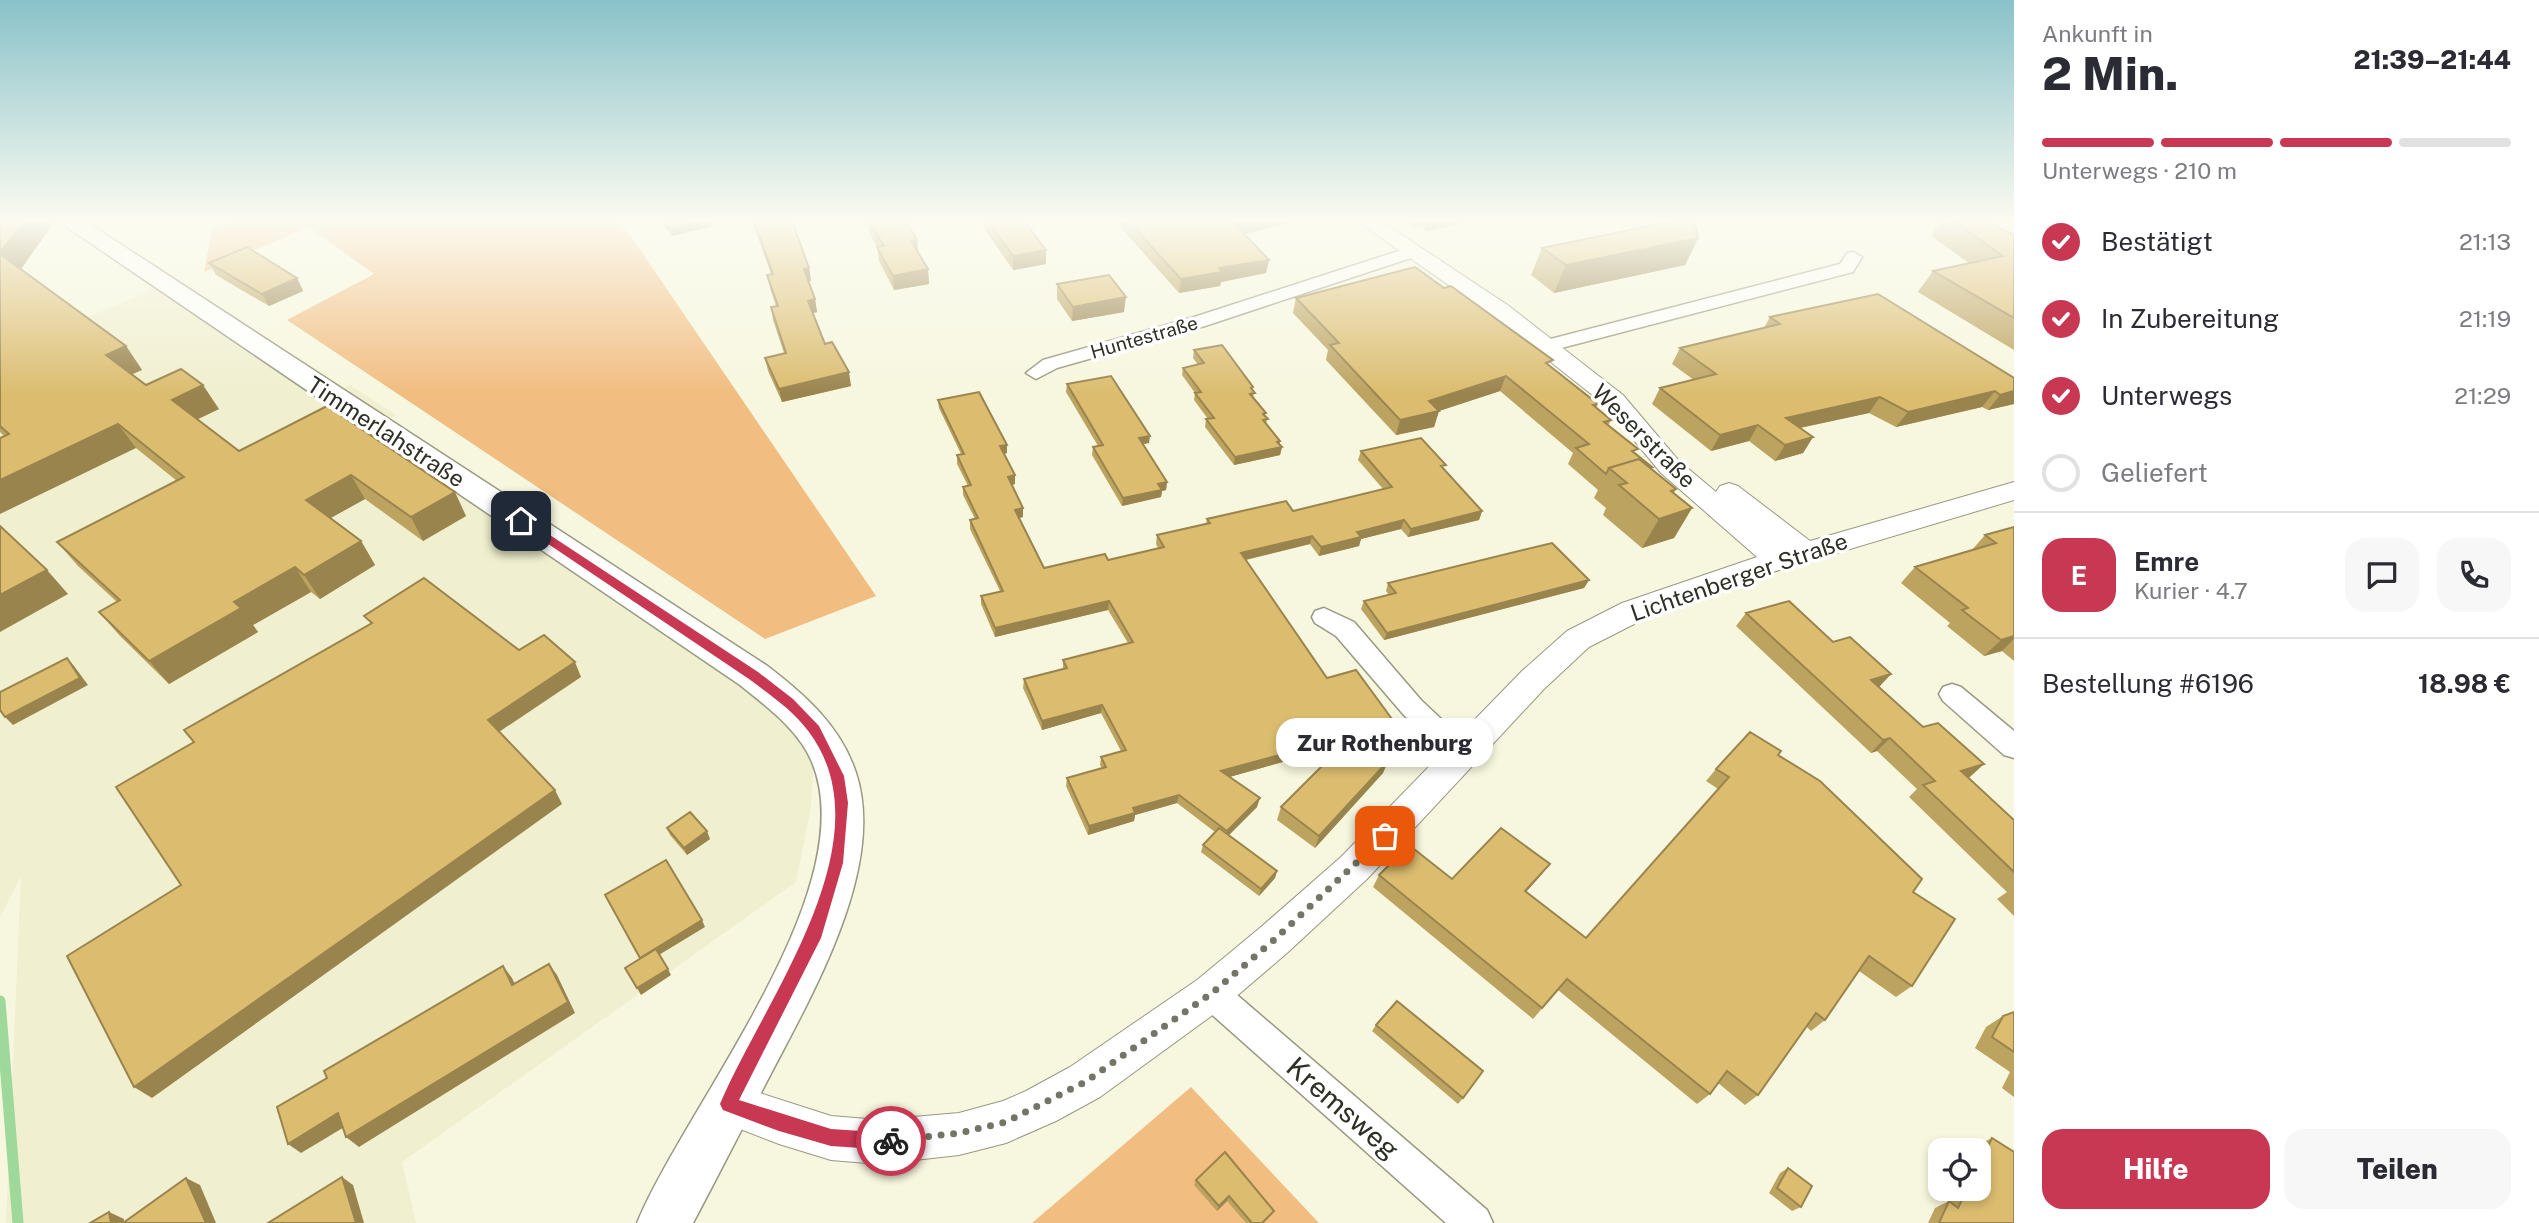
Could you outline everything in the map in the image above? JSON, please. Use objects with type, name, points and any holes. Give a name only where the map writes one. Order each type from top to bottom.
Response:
[{"type":"main road","name":"Timmerlahstraße","points":[[155,278],[753,675],[789,703],[815,729],[837,776],[841,803],[836,863],[814,938],[664,1223]]},
{"type":"street","name":"Huntestraße","points":[[1036,373],[1050,364],[1198,322],[1332,278]]},
{"type":"street","name":"Weserstraße","points":[[1452,278],[1546,346],[1614,400],[1670,467],[1792,556]]},
{"type":"street","points":[[1546,346],[1808,278]]},
{"type":"street","name":"Lichtenberger Straße","points":[[729,1104],[779,1123],[831,1138],[879,1142],[959,1133],[1006,1122],[1085,1082],[1212,993],[1354,868],[1533,680],[1578,639],[1644,606],[1792,556],[2014,491]]},
{"type":"street","points":[[1324,617],[1345,629],[1412,707],[1462,756]]},
{"type":"street","points":[[1952,694],[2014,747]]},
{"type":"street","name":"Kremsweg","points":[[1212,993],[1474,1223]]},
{"type":"shaded area","points":[[366,278],[659,278],[876,596],[765,639],[287,320]]},
{"type":"shaded area","points":[[158,281],[330,395],[350,385],[396,415],[377,425],[815,729],[811,807],[796,882],[402,1162],[416,1223],[6,1223],[21,876],[0,917],[0,365],[50,332],[144,294]]},
{"type":"shaded area","points":[[1191,1087],[1319,1223],[1032,1223]]},
{"type":"building","points":[[0,278],[33,278],[126,346],[106,355],[146,385],[181,369],[203,385],[172,400],[239,451],[327,406],[455,492],[411,517],[351,475],[306,500],[361,541],[304,575],[295,567],[234,602],[241,608],[149,661],[99,612],[120,600],[57,542],[184,477],[118,424],[0,480],[0,438],[9,434],[0,426]]},
{"type":"building","points":[[235,278],[297,278],[262,294]]},
{"type":"building","points":[[768,278],[807,278],[815,299],[808,301],[825,344],[832,342],[849,372],[779,389],[765,358],[786,353],[771,307],[778,306]]},
{"type":"building","points":[[1091,278],[1111,278],[1126,297],[1073,307],[1057,284]]},
{"type":"building","points":[[1372,278],[1430,278],[1444,288],[1451,286],[1553,360],[1546,363],[1598,404],[1593,405],[1611,420],[1604,422],[1638,449],[1632,451],[1652,467],[1639,459],[1609,468],[1606,474],[1576,448],[1589,444],[1506,376],[1429,401],[1439,411],[1400,420],[1330,345],[1339,343],[1296,298]]},
{"type":"building","points":[[1945,278],[2014,278],[2014,318]]},
{"type":"building","points":[[1878,294],[2014,378],[2014,391],[2000,395],[1995,391],[1908,412],[1880,397],[1786,418],[1813,437],[1785,445],[1758,425],[1720,435],[1660,388],[1716,374],[1680,348],[1780,324],[1770,317]]},
{"type":"building","points":[[1222,345],[1253,387],[1251,388],[1255,393],[1250,394],[1266,413],[1263,414],[1268,419],[1263,420],[1282,447],[1235,457],[1206,419],[1214,418],[1195,393],[1201,392],[1183,368],[1204,363],[1194,350]]},
{"type":"building","points":[[1111,376],[1150,436],[1139,438],[1167,482],[1158,484],[1162,490],[1123,498],[1093,447],[1103,445],[1067,384]]},
{"type":"building","points":[[979,392],[1007,445],[1000,446],[1015,475],[1008,477],[1023,508],[1015,510],[1044,568],[1105,554],[1108,560],[1164,547],[1157,535],[1210,523],[1207,519],[1286,501],[1293,511],[1392,487],[1361,451],[1421,438],[1446,465],[1441,466],[1482,511],[1411,529],[1404,520],[1357,532],[1361,537],[1321,547],[1312,536],[1241,553],[1327,678],[1356,670],[1392,719],[1374,723],[1377,728],[1221,771],[1260,798],[1227,831],[1179,795],[1133,808],[1135,813],[1089,826],[1067,778],[1106,767],[1101,757],[1126,750],[1102,705],[1042,721],[1024,679],[1067,668],[1063,660],[1133,642],[1109,601],[995,628],[981,596],[1003,591],[970,520],[978,518],[963,487],[971,485],[957,455],[964,454],[938,400]]},
{"type":"building","points":[[1639,459],[1676,489],[1671,491],[1692,508],[1659,519],[1619,485],[1627,483],[1609,468]]},
{"type":"building","points":[[0,526],[47,570],[0,595]]},
{"type":"building","points":[[2014,527],[2014,636],[2001,640],[1962,610],[1968,608],[1915,567],[1996,543],[1985,535]]},
{"type":"building","points":[[1552,543],[1589,580],[1387,633],[1364,601],[1396,593],[1388,583]]},
{"type":"building","points":[[424,578],[519,650],[544,635],[575,662],[488,720],[555,790],[134,1087],[67,956],[181,885],[116,787],[194,742],[184,730],[372,623],[364,616]]},
{"type":"building","points":[[1789,601],[1833,642],[1850,637],[1891,674],[1871,680],[1923,727],[1938,723],[1984,764],[1961,771],[2014,820],[2014,872],[1923,785],[1935,781],[1890,738],[1883,740],[1746,613]]},
{"type":"building","points":[[67,658],[80,678],[5,717],[0,710],[0,692]]},
{"type":"building","points":[[1750,732],[1781,751],[1778,755],[1820,781],[1922,879],[1913,892],[1955,919],[1912,986],[1869,956],[1825,1020],[1816,1013],[1758,1095],[1727,1071],[1710,1094],[1567,979],[1542,1008],[1379,875],[1409,845],[1452,879],[1501,828],[1550,864],[1525,891],[1586,938],[1729,777],[1716,769]]},
{"type":"building","points":[[1352,736],[1388,761],[1319,836],[1281,807]]},
{"type":"building","points":[[690,812],[707,831],[684,848],[667,828]]},
{"type":"building","points":[[1219,828],[1277,871],[1261,889],[1203,845]]},
{"type":"building","points":[[666,860],[702,920],[640,958],[605,895]]},
{"type":"building","points":[[656,949],[668,969],[637,988],[625,968]]},
{"type":"building","points":[[549,964],[568,1002],[346,1137],[338,1113],[288,1144],[277,1107],[327,1078],[324,1071],[503,966],[512,985]]},
{"type":"building","points":[[1397,1001],[1483,1071],[1463,1098],[1376,1025]]},
{"type":"building","points":[[2014,1012],[2014,1052],[1992,1037],[2003,1016]]},
{"type":"building","points":[[1992,1138],[2014,1152],[2014,1223],[1939,1223],[1949,1201],[1958,1208],[1962,1201],[1991,1201]]},
{"type":"building","points":[[1225,1152],[1274,1211],[1262,1223],[1252,1223],[1229,1196],[1219,1206],[1196,1180]]},
{"type":"building","points":[[1788,1168],[1812,1186],[1801,1207],[1777,1188]]},
{"type":"building","points":[[342,1177],[356,1223],[268,1223]]},
{"type":"building","points":[[186,1178],[206,1223],[123,1223]]},
{"type":"building","points":[[109,1212],[111,1223],[90,1223]]},
{"type":"waterway","points":[[0,1001],[18,1223]]},
{"type":"way so far","points":[[891,1141],[925,1139],[1006,1122],[1085,1082],[1212,993],[1354,868],[1385,836]]},
{"type":"place","name":"Zur Rothenburg","points":[[1385,836]]},
{"type":"route","points":[[521,521],[753,675],[789,703],[815,729],[837,776],[841,803],[840,834],[829,894],[814,938],[729,1104],[779,1123],[831,1138],[891,1141]]}]
